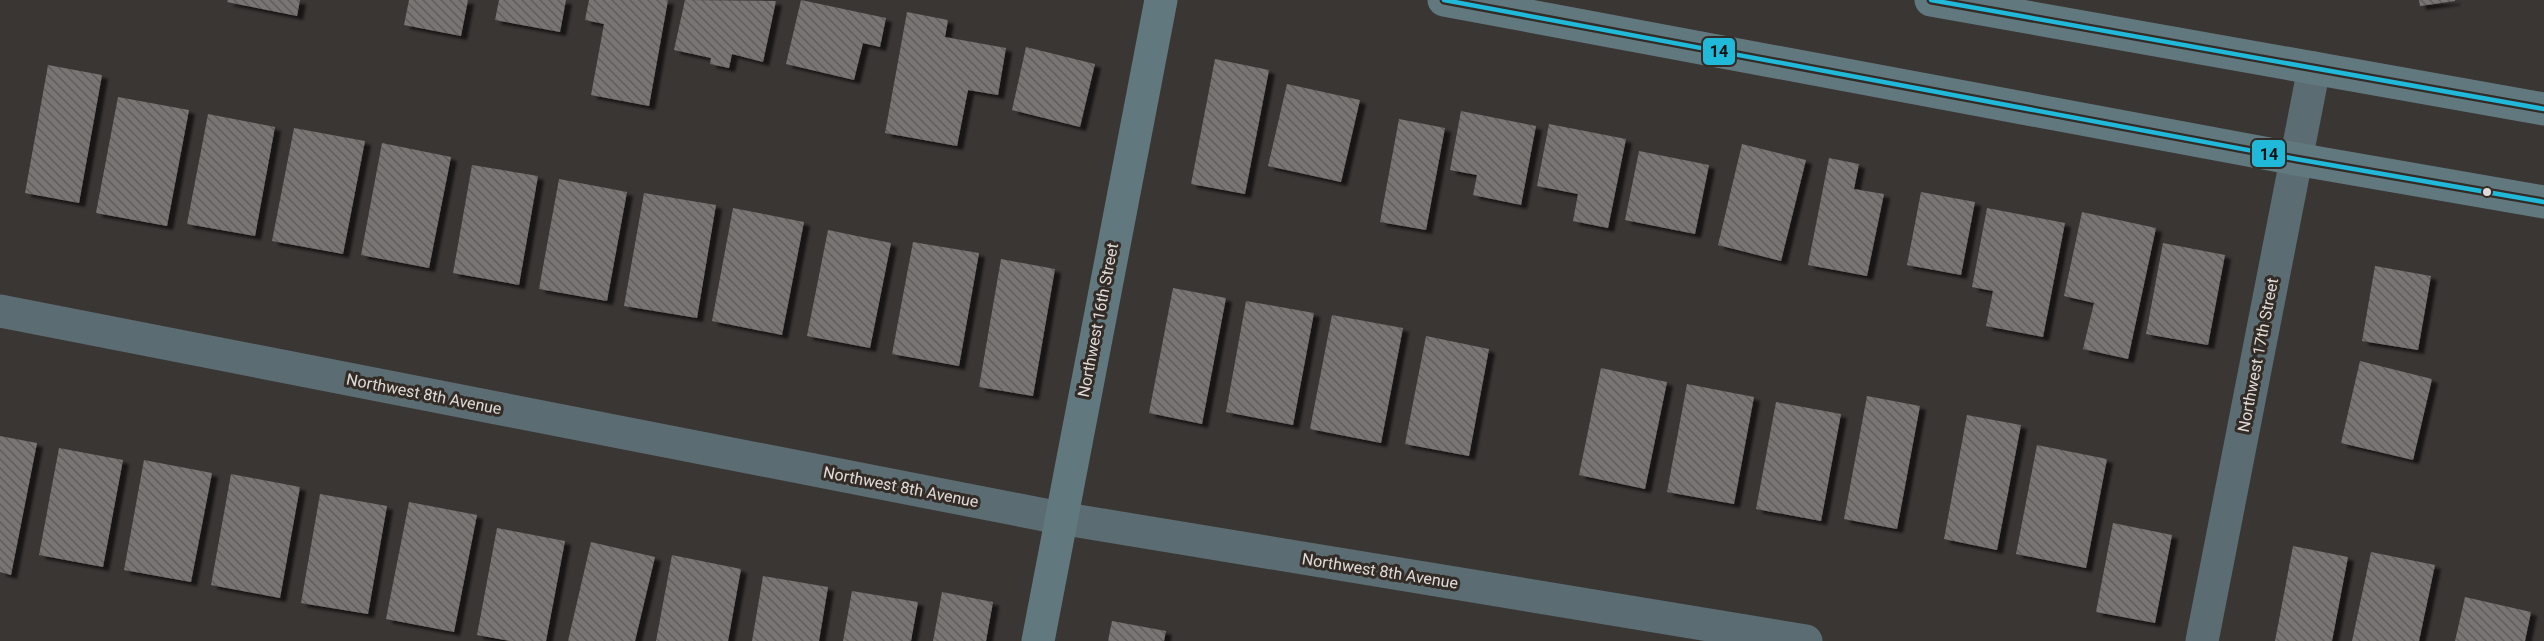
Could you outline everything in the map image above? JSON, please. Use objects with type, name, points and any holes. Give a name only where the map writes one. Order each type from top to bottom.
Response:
[{"type":"main road","name":"Northwest 16th Street","points":[[1038,641],[1161,0]]},
{"type":"main road","points":[[1444,0],[2296,159],[2544,202]]},
{"type":"main road","points":[[1931,0],[2544,109]]},
{"type":"street","name":"Northwest 17th Street","points":[[2202,641],[2314,68]]},
{"type":"street","name":"Northwest 8th Avenue","points":[[0,311],[1060,518],[1806,641]]},
{"type":"building","points":[[228,0],[300,0],[297,16],[227,2]]},
{"type":"building","points":[[409,0],[468,0],[461,36],[404,25]]},
{"type":"building","points":[[499,0],[566,0],[560,32],[495,20]]},
{"type":"building","points":[[589,0],[668,0],[649,106],[591,95],[604,24],[585,20]]},
{"type":"building","points":[[685,0],[776,1],[763,62],[732,54],[729,68],[710,64],[711,58],[674,50]]},
{"type":"building","points":[[801,0],[886,18],[880,47],[863,43],[854,80],[786,64]]},
{"type":"building","points":[[2419,0],[2455,0],[2455,1],[2420,6]]},
{"type":"building","points":[[907,12],[948,20],[945,37],[1006,48],[998,95],[968,90],[957,146],[885,133]]},
{"type":"building","points":[[1026,47],[1095,64],[1080,127],[1012,110]]},
{"type":"building","points":[[1215,59],[1269,70],[1245,194],[1191,184]]},
{"type":"building","points":[[48,65],[102,75],[79,203],[25,193]]},
{"type":"building","points":[[1287,84],[1360,100],[1341,182],[1268,166]]},
{"type":"building","points":[[118,97],[189,110],[167,226],[96,213]]},
{"type":"building","points":[[1461,111],[1536,126],[1521,205],[1473,195],[1477,175],[1450,170]]},
{"type":"building","points":[[208,114],[275,127],[255,236],[187,224]]},
{"type":"building","points":[[1399,119],[1445,128],[1426,230],[1380,222]]},
{"type":"building","points":[[1549,124],[1626,139],[1608,228],[1573,221],[1578,194],[1537,186]]},
{"type":"building","points":[[294,128],[365,141],[343,254],[272,241]]},
{"type":"building","points":[[382,143],[451,157],[429,268],[361,255]]},
{"type":"building","points":[[1742,144],[1806,160],[1781,261],[1718,245]]},
{"type":"building","points":[[1639,151],[1709,165],[1695,234],[1625,220]]},
{"type":"building","points":[[1829,158],[1859,164],[1854,189],[1884,194],[1867,276],[1808,265]]},
{"type":"building","points":[[472,165],[538,176],[519,285],[453,273]]},
{"type":"building","points":[[559,179],[627,192],[607,301],[539,289]]},
{"type":"building","points":[[1921,192],[1975,202],[1961,275],[1907,265]]},
{"type":"building","points":[[644,193],[716,205],[697,318],[624,306]]},
{"type":"building","points":[[733,208],[804,222],[782,335],[712,321]]},
{"type":"building","points":[[1987,208],[2065,223],[2043,337],[1986,326],[1993,291],[1972,287]]},
{"type":"building","points":[[2082,212],[2156,228],[2128,359],[2083,349],[2094,303],[2064,296]]},
{"type":"building","points":[[828,230],[891,243],[870,348],[807,336]]},
{"type":"building","points":[[913,242],[979,253],[959,366],[892,354]]},
{"type":"building","points":[[2163,243],[2225,255],[2208,345],[2146,334]]},
{"type":"building","points":[[1001,259],[1055,269],[1033,396],[979,387]]},
{"type":"building","points":[[2375,266],[2431,276],[2418,350],[2362,341]]},
{"type":"building","points":[[1173,288],[1226,298],[1202,424],[1149,413]]},
{"type":"building","points":[[1246,301],[1314,313],[1293,425],[1226,412]]},
{"type":"building","points":[[1332,315],[1403,328],[1381,443],[1310,429]]},
{"type":"building","points":[[1426,336],[1489,349],[1469,456],[1405,444]]},
{"type":"building","points":[[2360,361],[2432,379],[2413,460],[2341,443]]},
{"type":"building","points":[[1601,368],[1667,382],[1645,489],[1579,475]]},
{"type":"building","points":[[1687,384],[1754,397],[1734,504],[1667,492]]},
{"type":"building","points":[[1867,396],[1920,406],[1897,529],[1844,519]]},
{"type":"building","points":[[1776,402],[1841,414],[1821,521],[1756,509]]},
{"type":"building","points":[[1967,415],[2021,425],[1997,550],[1944,539]]},
{"type":"building","points":[[0,436],[37,443],[11,575],[0,572]]},
{"type":"building","points":[[2037,445],[2107,459],[2086,568],[2016,554]]},
{"type":"building","points":[[59,448],[123,460],[103,567],[39,555]]},
{"type":"building","points":[[144,460],[212,473],[191,582],[124,570]]},
{"type":"building","points":[[231,474],[300,487],[280,598],[211,585]]},
{"type":"building","points":[[320,494],[387,506],[368,614],[301,603]]},
{"type":"building","points":[[409,502],[477,515],[454,632],[386,619]]},
{"type":"building","points":[[2113,523],[2172,535],[2155,623],[2096,612]]},
{"type":"building","points":[[497,528],[565,541],[546,641],[510,641],[477,635]]},
{"type":"building","points":[[591,542],[655,557],[635,641],[568,641]]},
{"type":"building","points":[[2293,546],[2348,557],[2332,641],[2275,641]]},
{"type":"building","points":[[2371,552],[2435,565],[2419,641],[2352,641]]},
{"type":"building","points":[[672,555],[741,569],[728,641],[656,641]]},
{"type":"building","points":[[763,576],[828,587],[819,641],[752,641]]},
{"type":"building","points":[[852,591],[918,602],[911,641],[843,641]]},
{"type":"building","points":[[942,592],[993,602],[986,641],[933,641]]},
{"type":"building","points":[[2465,597],[2531,612],[2525,641],[2455,641]]},
{"type":"building","points":[[1112,621],[1166,631],[1164,641],[1108,641]]},
{"type":"transit line","name":"14","points":[[1444,0],[2296,159],[2544,202]]},
{"type":"transit line","name":"14","points":[[1931,0],[2544,109]]}]
